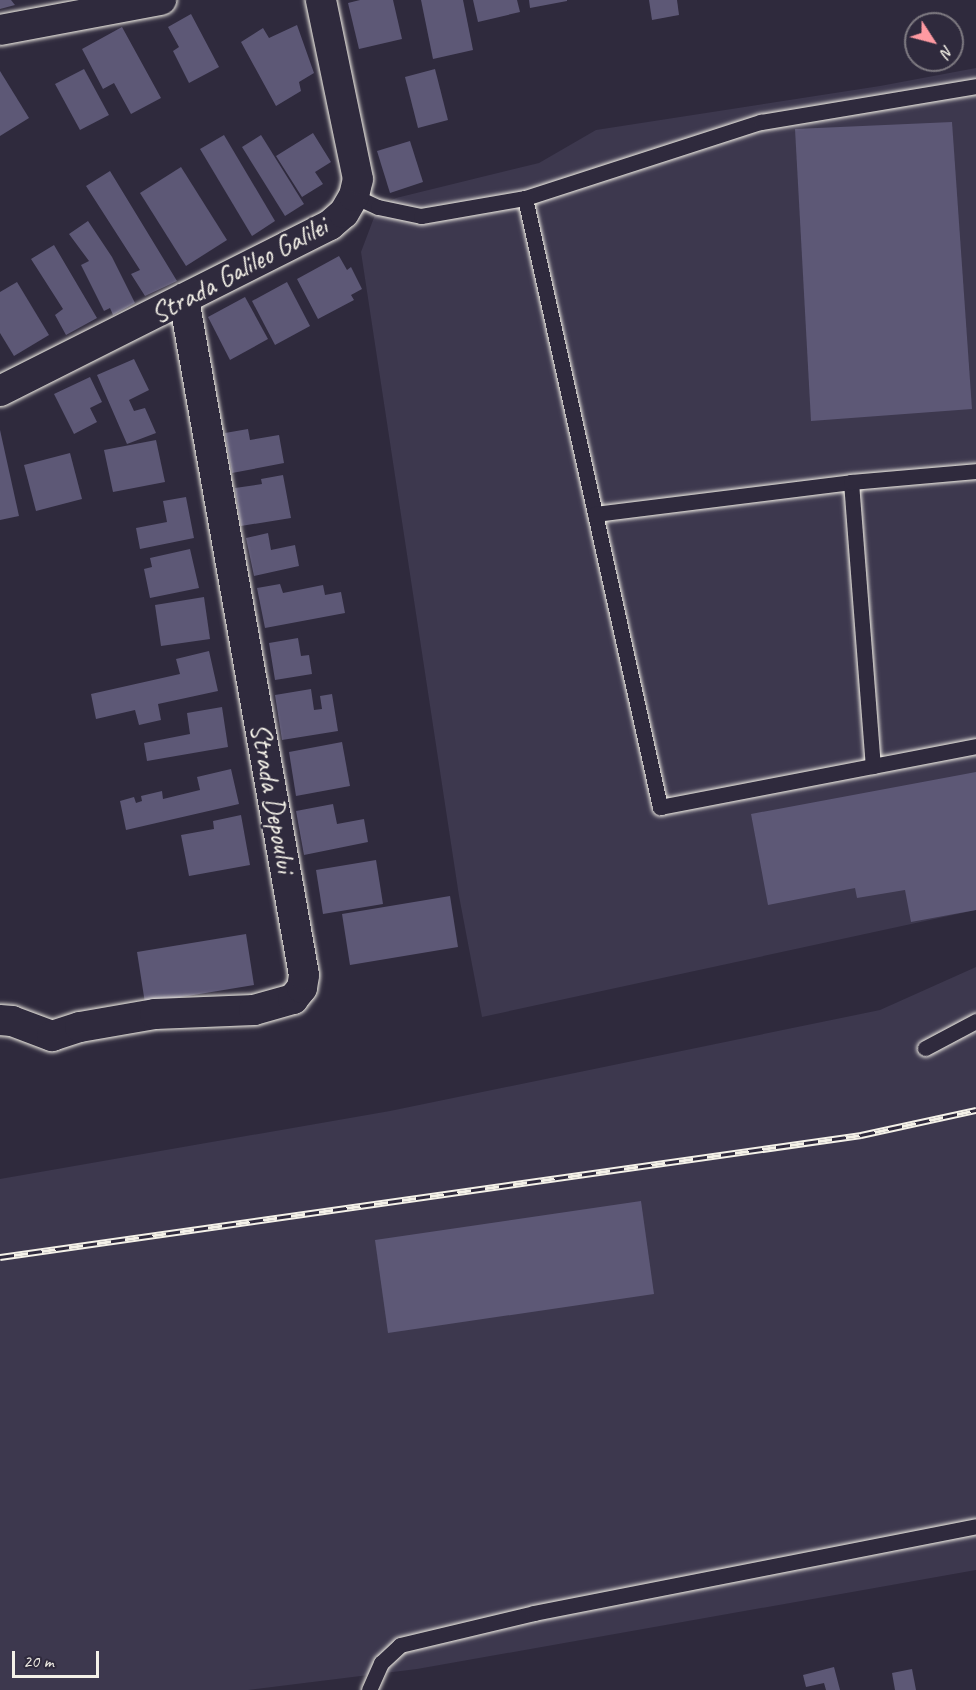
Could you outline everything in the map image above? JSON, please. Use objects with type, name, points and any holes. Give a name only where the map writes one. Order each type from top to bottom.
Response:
[{"type":"street","points":[[0,30],[161,0]]},
{"type":"street","name":"Strada Galileo Galilei","points":[[0,391],[330,225],[344,213],[354,196],[358,179],[321,0]]},
{"type":"street","name":"Strada Depoului","points":[[0,1020],[12,1021],[52,1036],[80,1027],[154,1014],[254,1010],[293,999],[302,988],[304,975],[184,299]]},
{"type":"lane","points":[[354,196],[378,207],[421,216],[525,198],[761,122],[976,86]]},
{"type":"lane","points":[[525,198],[660,807],[976,746]]},
{"type":"lane","points":[[595,514],[851,482],[976,471]]},
{"type":"lane","points":[[851,482],[873,766]]},
{"type":"lane","points":[[925,1048],[976,1021]]},
{"type":"lane","points":[[369,1690],[381,1663],[400,1645],[534,1613],[976,1526]]},
{"type":"shaded area","points":[[976,68],[976,910],[482,1017],[459,896],[361,252],[378,207],[396,198],[539,163],[596,130],[880,86]]},
{"type":"shaded area","points":[[976,967],[976,1570],[417,1669],[248,1690],[0,1690],[0,1179],[390,1111],[880,1010]]},
{"type":"building","points":[[0,0],[11,0],[15,5],[0,9]]},
{"type":"building","points":[[360,0],[393,0],[402,39],[359,49],[348,3]]},
{"type":"building","points":[[421,0],[463,0],[473,50],[433,59]]},
{"type":"building","points":[[473,0],[517,0],[520,12],[478,22]]},
{"type":"building","points":[[529,0],[567,0],[567,1],[530,8]]},
{"type":"building","points":[[649,0],[677,0],[679,15],[652,20]]},
{"type":"building","points":[[191,14],[219,67],[189,83],[173,51],[179,47],[168,27]]},
{"type":"building","points":[[297,25],[314,73],[299,82],[301,91],[276,106],[241,42],[263,28],[269,38]]},
{"type":"building","points":[[122,27],[161,98],[131,114],[114,83],[103,89],[82,49]]},
{"type":"building","points":[[84,69],[109,115],[80,130],[55,84]]},
{"type":"building","points":[[435,69],[448,120],[418,128],[405,77]]},
{"type":"building","points":[[0,71],[29,118],[0,136]]},
{"type":"building","points":[[952,122],[972,409],[811,421],[795,129]]},
{"type":"building","points":[[313,133],[331,162],[315,172],[323,184],[302,197],[276,156]]},
{"type":"building","points":[[224,135],[275,221],[252,236],[200,149]]},
{"type":"building","points":[[261,135],[304,204],[285,216],[242,147]]},
{"type":"building","points":[[410,141],[423,182],[390,193],[377,151]]},
{"type":"building","points":[[181,167],[227,240],[186,266],[140,193]]},
{"type":"building","points":[[110,171],[177,281],[145,296],[131,274],[140,270],[86,186]]},
{"type":"building","points":[[88,221],[112,257],[135,303],[113,315],[110,308],[104,311],[81,265],[89,261],[69,234]]},
{"type":"building","points":[[54,245],[97,318],[66,335],[55,315],[63,309],[31,259]]},
{"type":"building","points":[[339,256],[347,270],[351,267],[362,289],[351,295],[354,300],[318,319],[297,279]]},
{"type":"building","points":[[17,282],[49,335],[14,356],[0,333],[0,292]]},
{"type":"building","points":[[287,282],[310,326],[275,345],[252,301]]},
{"type":"building","points":[[245,297],[268,339],[230,360],[208,317]]},
{"type":"building","points":[[134,359],[149,390],[129,400],[134,411],[145,408],[156,433],[127,444],[97,375]]},
{"type":"building","points":[[90,377],[102,402],[90,408],[97,422],[74,434],[54,394]]},
{"type":"building","points":[[248,429],[250,440],[279,435],[284,463],[232,473],[225,433]]},
{"type":"building","points":[[0,430],[19,516],[0,520]]},
{"type":"building","points":[[156,440],[165,482],[113,492],[104,450]]},
{"type":"building","points":[[70,453],[82,499],[36,511],[24,465]]},
{"type":"building","points":[[283,475],[291,518],[241,526],[235,488],[262,484],[261,479]]},
{"type":"building","points":[[186,497],[194,538],[140,549],[136,528],[167,522],[163,501]]},
{"type":"building","points":[[268,533],[271,550],[295,545],[299,566],[254,576],[246,538]]},
{"type":"building","points":[[190,549],[199,588],[150,598],[144,569],[152,567],[150,558]]},
{"type":"building","points":[[280,584],[283,593],[323,585],[325,595],[341,592],[345,613],[265,628],[257,588]]},
{"type":"building","points":[[204,597],[210,639],[161,646],[155,605]]},
{"type":"building","points":[[298,638],[301,656],[309,655],[312,674],[275,680],[269,643]]},
{"type":"building","points":[[209,651],[218,691],[158,704],[161,720],[139,725],[135,710],[96,719],[91,694],[180,674],[176,659]]},
{"type":"building","points":[[311,689],[314,710],[322,709],[320,696],[332,694],[338,731],[282,740],[275,695]]},
{"type":"building","points":[[222,707],[228,747],[147,761],[144,743],[190,734],[187,713]]},
{"type":"building","points":[[342,742],[350,786],[296,796],[289,752]]},
{"type":"building","points":[[231,769],[239,804],[126,830],[120,801],[134,797],[136,803],[142,801],[141,796],[162,791],[163,799],[200,790],[197,777]]},
{"type":"building","points":[[976,772],[976,910],[911,922],[905,890],[857,898],[855,888],[768,905],[751,814]]},
{"type":"building","points":[[333,804],[337,824],[364,819],[368,842],[304,855],[296,811]]},
{"type":"building","points":[[241,815],[250,865],[189,876],[181,835],[214,829],[213,821]]},
{"type":"building","points":[[376,860],[383,904],[323,914],[316,870]]},
{"type":"building","points":[[450,896],[458,947],[350,965],[342,914]]},
{"type":"building","points":[[246,934],[254,985],[145,1003],[137,952]]},
{"type":"building","points":[[641,1201],[654,1294],[388,1333],[375,1240]]},
{"type":"building","points":[[834,1667],[840,1690],[826,1690],[824,1683],[806,1687],[803,1675]]},
{"type":"building","points":[[912,1669],[916,1690],[895,1690],[892,1673]]},
{"type":"railway","points":[[0,1257],[861,1135],[976,1110]]}]
